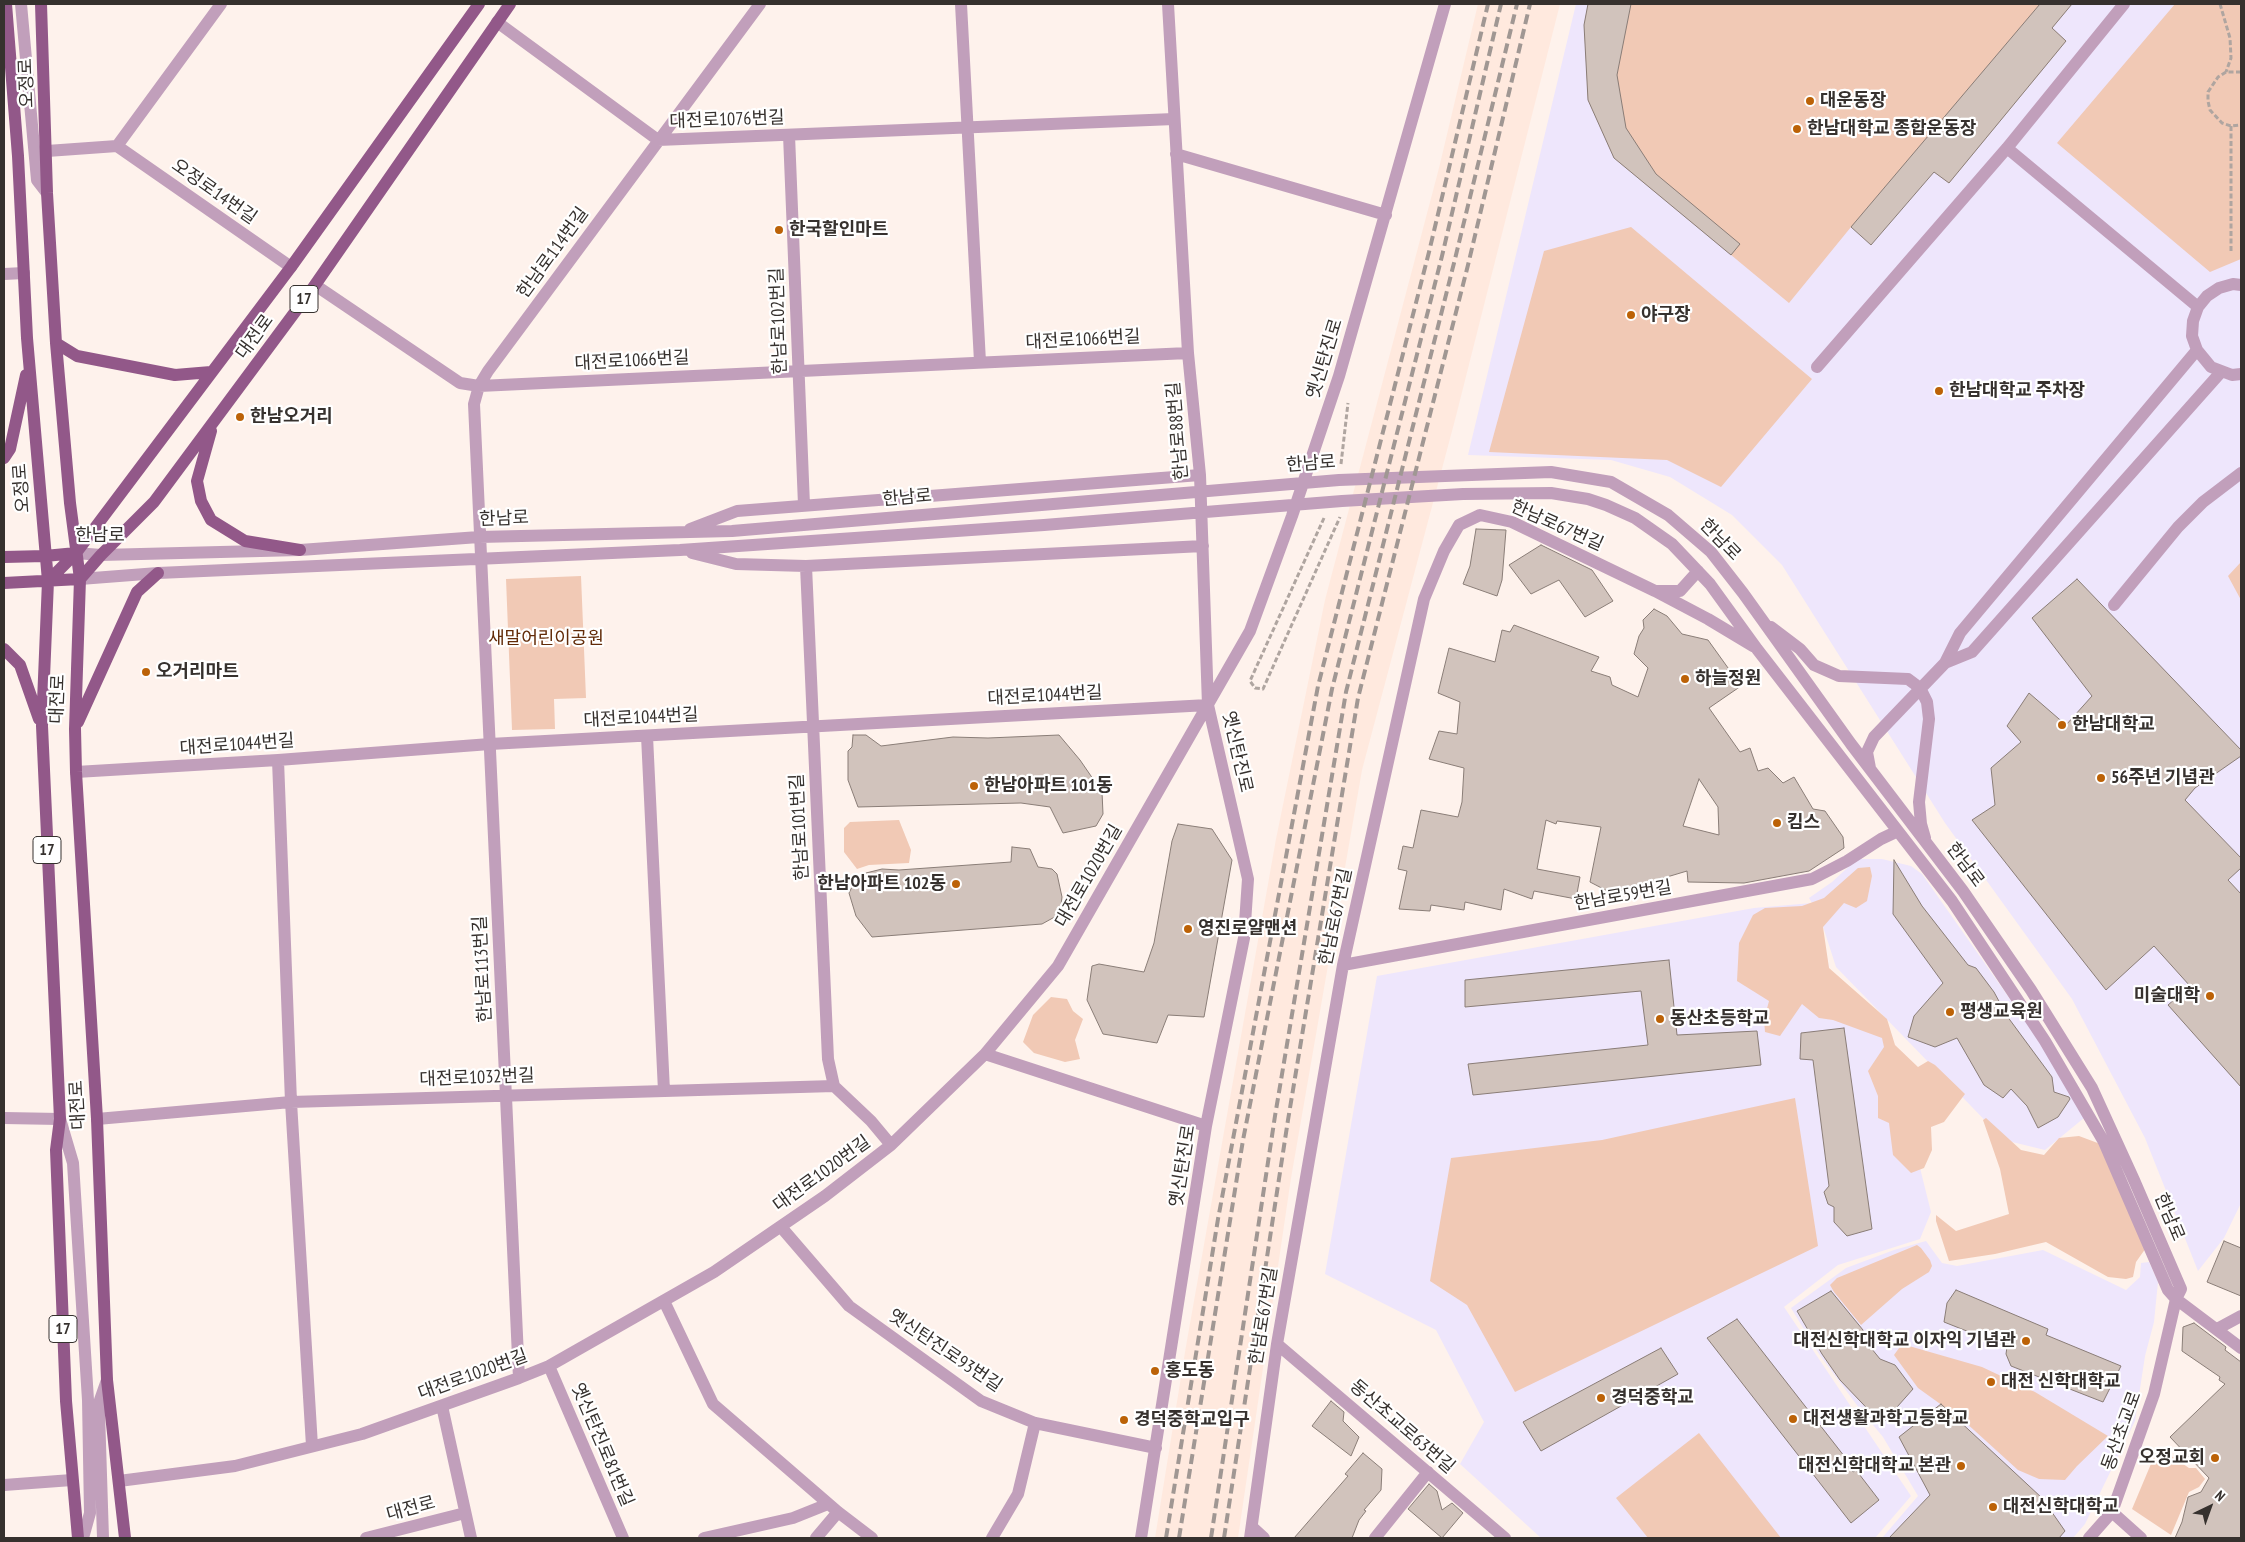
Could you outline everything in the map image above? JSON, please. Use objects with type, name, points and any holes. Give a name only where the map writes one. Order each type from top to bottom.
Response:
[{"type":"main road","name":"오정로","points":[[6,4],[29,361],[48,581]]},
{"type":"main road","name":"오정로","points":[[41,4],[47,193],[56,343],[70,504],[80,579]]},
{"type":"main road","name":"대전로","points":[[125,1538],[107,1380],[97,1119],[76,772],[75,729],[80,579],[154,502],[212,425],[315,285],[510,4]]},
{"type":"main road","name":"대전로","points":[[78,1538],[66,1401],[56,1150],[60,1119],[42,726],[48,581],[76,553],[291,268],[476,5]]},
{"type":"main road","points":[[56,343],[77,356],[175,375],[211,372]]},
{"type":"main road","points":[[4,458],[10,449],[29,361]]},
{"type":"main road","points":[[212,425],[197,481],[201,501],[211,520],[245,541],[300,550]]},
{"type":"main road","name":"한남로","points":[[4,557],[76,553]]},
{"type":"main road","points":[[75,729],[137,592],[158,573]]},
{"type":"main road","name":"한남로","points":[[4,583],[80,579]]},
{"type":"main road","points":[[4,649],[20,665],[42,726]]},
{"type":"street","points":[[21,4],[37,180],[47,193]]},
{"type":"street","points":[[47,151],[117,146],[221,4]]},
{"type":"street","name":"한남로114번길","points":[[480,558],[474,404],[479,386],[488,371],[760,4]]},
{"type":"street","points":[[960,4],[980,362]]},
{"type":"street","name":"한남로88번길","points":[[1168,4],[1188,353],[1200,475],[1208,705]]},
{"type":"street","name":"옛신탄진로","points":[[1141,1538],[1206,1126],[1244,938],[1248,879],[1208,705],[1250,631],[1289,525],[1339,376],[1445,4]]},
{"type":"street","points":[[1817,367],[2007,148],[2124,4]]},
{"type":"street","name":"대전로1076번길","points":[[497,22],[658,140],[1174,120]]},
{"type":"street","name":"한남로102번길","points":[[789,135],[804,505]]},
{"type":"street","name":"오정로14번길","points":[[117,146],[291,268]]},
{"type":"street","points":[[2007,148],[2198,307]]},
{"type":"street","points":[[1176,154],[1386,215]]},
{"type":"street","points":[[4,274],[24,273]]},
{"type":"street","points":[[2241,285],[2233,284],[2219,288],[2207,296],[2198,307],[2192,328],[2192,336],[2197,350],[2207,363],[2221,372],[2241,374]]},
{"type":"street","name":"대전로1066번길","points":[[315,285],[460,383],[479,386],[1188,353]]},
{"type":"street","points":[[1870,770],[1867,752],[1874,737],[1945,663],[1960,633],[2197,350]]},
{"type":"street","points":[[1945,663],[1972,652],[2221,372]]},
{"type":"street","name":"한남로","points":[[76,553],[101,555],[300,550],[480,537],[732,531],[1042,503],[1339,480],[1551,472],[1611,482],[1668,515],[1711,552],[1761,618],[1844,736],[1963,891],[2031,990],[2092,1088],[2181,1289],[2176,1299]]},
{"type":"street","points":[[2114,605],[2178,527],[2203,502],[2241,473]]},
{"type":"street","points":[[680,533],[737,511],[1200,475]]},
{"type":"street","name":"한남로","points":[[80,579],[158,573],[680,550],[1044,525],[1342,501],[1464,494],[1551,493],[1588,499],[1606,505],[1635,518],[1672,544],[1710,584],[1757,649],[1952,901],[2045,1041],[2104,1142],[2168,1290],[2176,1299],[2241,1348]]},
{"type":"street","name":"한남로67번길","points":[[1251,1533],[1277,1344],[1343,965],[1424,599],[1444,551],[1459,525],[1480,515],[1512,522],[1655,591],[1708,619],[1757,649]]},
{"type":"street","points":[[680,550],[736,564],[806,566],[1203,546]]},
{"type":"street","name":"한남로113번길","points":[[480,558],[519,1378]]},
{"type":"street","name":"한남로101번길","points":[[806,566],[828,1059],[834,1086]]},
{"type":"street","points":[[1655,591],[1680,591],[1698,571]]},
{"type":"street","points":[[1761,618],[1800,649],[1814,665],[1839,676],[1908,679],[1920,688],[1927,702],[1929,719],[1919,802],[1921,824],[1926,843]]},
{"type":"street","name":"대전로1044번길","points":[[76,772],[278,760],[490,744],[1208,705]]},
{"type":"street","name":"대전로1020번길","points":[[119,1481],[235,1466],[362,1434],[549,1366],[714,1272],[825,1196],[892,1145],[985,1054],[1058,966],[1208,705]]},
{"type":"street","points":[[647,736],[664,1091]]},
{"type":"street","points":[[1844,736],[1860,743],[1874,737]]},
{"type":"street","points":[[278,760],[291,1102],[312,1446]]},
{"type":"street","name":"한남로59번길","points":[[1343,965],[1812,879],[1848,861],[1880,839],[1898,831]]},
{"type":"street","points":[[985,1054],[1206,1126]]},
{"type":"street","points":[[834,1086],[871,1121],[892,1145]]},
{"type":"street","name":"대전로1032번길","points":[[97,1119],[291,1102],[506,1094],[834,1086]]},
{"type":"street","points":[[4,1118],[60,1119],[73,1163],[88,1387],[90,1513],[83,1538]]},
{"type":"street","name":"옛신탄진로93번길","points":[[781,1227],[850,1306],[981,1401],[1035,1423],[1156,1448]]},
{"type":"street","name":"동산초교로","points":[[2089,1538],[2112,1512],[2154,1394],[2176,1299]]},
{"type":"street","points":[[664,1301],[713,1404],[828,1504],[872,1538]]},
{"type":"street","points":[[2217,1329],[2241,1316]]},
{"type":"street","name":"동산초교로63번길","points":[[1277,1344],[1505,1538]]},
{"type":"street","name":"옛신탄진로81번길","points":[[549,1366],[623,1538]]},
{"type":"street","points":[[103,1538],[99,1412],[100,1400],[107,1380]]},
{"type":"street","points":[[442,1406],[471,1538]]},
{"type":"street","points":[[992,1538],[1018,1494],[1035,1423]]},
{"type":"street","points":[[1375,1538],[1428,1472]]},
{"type":"street","points":[[4,1485],[72,1480]]},
{"type":"street","points":[[704,1538],[793,1518],[828,1504]]},
{"type":"street","points":[[816,1538],[838,1512]]},
{"type":"street","points":[[2112,1512],[2141,1538]]},
{"type":"street","name":"대전로","points":[[366,1538],[465,1513]]},
{"type":"street","points":[[1251,1533],[1264,1538]]},
{"type":"path","points":[[2220,4],[2230,38],[2231,58],[2226,72],[2212,84],[2208,92],[2208,101],[2210,110],[2215,117],[2231,126],[2241,125]]},
{"type":"path","points":[[2226,72],[2241,72]]},
{"type":"path","points":[[2231,126],[2231,251]]},
{"type":"path","points":[[1339,480],[1349,397]]},
{"type":"path","points":[[1318,515],[1326,514],[1250,681],[1254,688],[1263,689],[1341,516]]},
{"type":"shaded area","points":[[1478,4],[1560,4],[1456,416],[1362,770],[1291,1178],[1238,1538],[1155,1538],[1186,1346],[1276,839],[1325,600],[1439,168]]},
{"type":"shaded area","name":"한남대학교","points":[[1576,4],[2241,4],[2241,1203],[2224,1238],[2198,1271],[2145,1138],[2072,999],[1945,823],[1782,565],[1732,515],[1670,477],[1611,460],[1468,455]]},
{"type":"shaded area","points":[[1857,859],[1882,859],[1911,866],[1922,874],[2045,1049],[2084,1118],[2045,1150],[2004,1140],[1836,967],[1818,911],[1830,973],[1886,1032],[1931,1212],[1920,1239],[1838,1265],[1784,1307],[1911,1496],[1875,1538],[1541,1538],[1460,1464],[1484,1422],[1436,1330],[1325,1274],[1377,976],[1754,908],[1812,903],[1809,898],[1832,882]]},
{"type":"shaded area","name":"대전 신학대학교","points":[[1926,1241],[1942,1263],[1957,1266],[2043,1250],[2126,1290],[2140,1277],[2141,1263],[2149,1262],[2158,1282],[2154,1322],[2145,1356],[2135,1421],[2085,1524],[2073,1538],[1882,1538],[1918,1496],[1883,1437],[1819,1354],[1791,1308],[1846,1268],[1894,1250]]},
{"type":"green space","name":"한남대학교 종합운동장","points":[[1588,4],[2072,4],[2052,28],[2066,41],[1949,183],[1934,172],[1851,227],[1789,303],[1614,158],[1588,100],[1584,25]]},
{"type":"green space","points":[[2175,4],[2241,4],[2241,259],[2210,272],[2057,143]]},
{"type":"green space","name":"야구장","points":[[1631,227],[1812,379],[1721,487],[1667,460],[1489,452],[1544,251]]},
{"type":"green space","points":[[2241,562],[2241,600],[2228,576]]},
{"type":"green space","name":"새말어린이공원","points":[[581,576],[586,698],[554,699],[555,729],[512,730],[506,579]]},
{"type":"green space","points":[[899,820],[911,850],[909,863],[869,865],[857,869],[844,852],[844,828],[850,822]]},
{"type":"green space","points":[[1870,867],[1872,876],[1867,901],[1856,908],[1844,903],[1823,927],[1829,968],[1887,1019],[1895,1045],[1918,1067],[1928,1061],[1935,1065],[1965,1094],[1944,1122],[1931,1127],[1932,1150],[1924,1168],[1911,1173],[1893,1155],[1889,1123],[1878,1118],[1878,1096],[1868,1071],[1884,1047],[1882,1038],[1833,1020],[1819,1018],[1802,1004],[1780,1036],[1765,1032],[1764,1020],[1769,1001],[1737,981],[1739,943],[1753,915],[1765,908],[1802,906],[1824,898],[1858,868]]},
{"type":"green space","points":[[1051,997],[1067,999],[1073,1011],[1083,1019],[1075,1040],[1080,1059],[1065,1062],[1034,1053],[1023,1042],[1033,1015]]},
{"type":"green space","points":[[1795,1098],[1818,1246],[1515,1392],[1467,1305],[1430,1281],[1451,1158],[1602,1140]]},
{"type":"green space","points":[[1986,1118],[2021,1150],[2044,1155],[2059,1138],[2079,1136],[2103,1145],[2148,1245],[2136,1262],[2133,1277],[2126,1279],[2108,1277],[2046,1242],[1995,1254],[1949,1261],[1936,1221],[1936,1215],[1956,1231],[2009,1214],[2000,1169],[1983,1120]]},
{"type":"green space","points":[[1917,1245],[1930,1260],[1932,1266],[1929,1272],[1902,1289],[1861,1325],[1830,1285],[1837,1278]]},
{"type":"green space","points":[[1902,1344],[1982,1367],[2035,1392],[2108,1436],[2065,1480],[2039,1479],[2018,1470],[1964,1421],[1918,1388],[1894,1355]]},
{"type":"green space","points":[[1699,1433],[1781,1538],[1648,1538],[1616,1498]]},
{"type":"green space","points":[[2164,1451],[2189,1468],[2196,1468],[2205,1479],[2199,1487],[2189,1492],[2171,1535],[2132,1509],[2156,1452]]},
{"type":"building","points":[[1588,4],[1631,4],[1617,75],[1626,128],[1656,174],[1740,244],[1731,255],[1614,158],[1588,100],[1584,25]]},
{"type":"building","points":[[2040,4],[2072,4],[2052,28],[2066,41],[1949,183],[1934,172],[1871,245],[1851,227]]},
{"type":"building","points":[[1476,529],[1506,530],[1502,580],[1497,596],[1463,584],[1470,566]]},
{"type":"building","points":[[1541,545],[1592,570],[1613,601],[1585,617],[1559,580],[1531,594],[1509,565]]},
{"type":"building","name":"56주년 기념관","points":[[2077,579],[2241,750],[2241,756],[2195,788],[2185,800],[2241,858],[2241,868],[2228,880],[2241,894],[2241,1087],[2168,1005],[2190,986],[2154,946],[2106,990],[1972,820],[1995,805],[1991,768],[2021,742],[2007,726],[2029,693],[2066,725],[2092,696],[2032,618]]},
{"type":"building","points":[[1654,609],[1667,616],[1682,634],[1708,640],[1741,686],[1709,708],[1740,752],[1750,748],[1758,771],[1768,768],[1783,783],[1794,777],[1813,809],[1825,811],[1843,837],[1844,848],[1809,871],[1744,883],[1688,882],[1687,871],[1620,891],[1619,897],[1590,882],[1601,827],[1557,821],[1556,824],[1546,820],[1537,869],[1580,877],[1576,899],[1534,891],[1532,899],[1504,889],[1501,910],[1465,902],[1464,910],[1431,905],[1430,911],[1399,909],[1407,871],[1398,869],[1403,846],[1413,848],[1421,810],[1458,817],[1462,802],[1464,768],[1429,759],[1439,731],[1457,734],[1460,702],[1438,693],[1449,648],[1495,662],[1502,630],[1510,632],[1514,625],[1599,657],[1591,671],[1610,677],[1612,685],[1638,697],[1648,668],[1634,654],[1639,636],[1644,628],[1643,620]],"holes":[[[1699,779],[1718,807],[1719,835],[1683,826]]]},
{"type":"building","name":"한남아파트 101동","points":[[853,735],[866,735],[881,746],[953,737],[988,738],[1059,735],[1080,760],[1102,792],[1103,814],[1096,826],[1063,833],[1050,807],[1021,803],[858,807],[848,780],[848,751],[852,747]]},
{"type":"building","name":"영진로얄맨션","points":[[1178,824],[1212,829],[1232,860],[1204,1017],[1168,1015],[1157,1043],[1103,1034],[1087,1000],[1092,966],[1099,964],[1144,972],[1154,943],[1172,841]]},
{"type":"building","name":"한남아파트 102동","points":[[1012,847],[1030,849],[1038,867],[1052,869],[1057,874],[1062,897],[1060,914],[1042,924],[872,937],[856,916],[849,893],[858,875],[882,869],[899,870],[1011,862]]},
{"type":"building","points":[[1894,860],[1922,906],[1968,965],[1976,968],[1994,992],[2007,1016],[2052,1077],[2054,1092],[2069,1097],[2070,1099],[2058,1117],[2038,1128],[2027,1106],[2011,1089],[2003,1098],[1984,1085],[1957,1038],[1935,1047],[1908,1037],[1914,1016],[1943,983],[1893,914]]},
{"type":"building","name":"동산초등학교","points":[[1669,960],[1677,1035],[1757,1031],[1761,1065],[1473,1095],[1468,1064],[1648,1045],[1641,991],[1465,1007],[1465,980]]},
{"type":"building","points":[[1844,1028],[1872,1229],[1847,1236],[1834,1222],[1834,1207],[1828,1204],[1824,1192],[1829,1186],[1813,1060],[1800,1059],[1801,1033]]},
{"type":"building","points":[[2224,1241],[2241,1248],[2241,1296],[2207,1282]]},
{"type":"building","name":"대전신학대학교 이자익 기념관","points":[[1956,1290],[2048,1329],[2046,1335],[2121,1366],[2103,1402],[2011,1366],[2006,1354],[2007,1347],[1944,1322],[1947,1303]]},
{"type":"building","points":[[1831,1291],[1863,1330],[1863,1338],[1880,1359],[1895,1365],[1913,1389],[1882,1424],[1840,1380],[1822,1354],[1797,1311]]},
{"type":"building","name":"대전생활과학고등학교","points":[[1737,1319],[1848,1461],[1846,1464],[1853,1472],[1856,1470],[1879,1500],[1851,1523],[1707,1338]]},
{"type":"building","name":"오정교회","points":[[2194,1323],[2226,1347],[2225,1350],[2241,1362],[2241,1538],[2175,1538],[2182,1522],[2188,1497],[2201,1492],[2209,1478],[2170,1437],[2225,1384],[2219,1380],[2220,1377],[2182,1351],[2183,1327]]},
{"type":"building","name":"경덕중학교","points":[[1661,1348],[1678,1374],[1541,1451],[1523,1422]]},
{"type":"building","points":[[1331,1401],[1344,1412],[1343,1421],[1359,1437],[1351,1456],[1312,1426]]},
{"type":"building","name":"대전신학대학교 본관","points":[[1941,1404],[2042,1498],[2065,1531],[2059,1538],[1889,1538],[1930,1495],[1899,1437]]},
{"type":"building","points":[[1363,1453],[1382,1469],[1381,1490],[1364,1510],[1366,1511],[1359,1520],[1352,1538],[1294,1538],[1348,1476],[1345,1474]]},
{"type":"building","points":[[1429,1484],[1437,1491],[1442,1510],[1452,1503],[1463,1513],[1442,1538],[1408,1509]]},
{"type":"railway","points":[[1166,1538],[1218,1219],[1318,686],[1429,252],[1488,4]]},
{"type":"railway","points":[[1179,1538],[1243,1140],[1332,689],[1442,256],[1501,4]]},
{"type":"railway","points":[[1211,1538],[1275,1116],[1346,692],[1517,4]]},
{"type":"railway","points":[[1224,1538],[1288,1120],[1358,698],[1468,265],[1530,4]]},
{"type":"place","name":"대운동장","points":[[1810,101]]},
{"type":"place","name":"한남대학교 종합운동장","points":[[1797,129]]},
{"type":"place","name":"한국할인마트","points":[[779,230]]},
{"type":"place","name":"야구장","points":[[1631,315]]},
{"type":"place","name":"한남대학교 주차장","points":[[1939,391]]},
{"type":"place","name":"한남오거리","points":[[240,417]]},
{"type":"place","name":"오거리마트","points":[[146,672]]},
{"type":"place","name":"하늘정원","points":[[1685,679]]},
{"type":"place","name":"한남대학교","points":[[2062,725]]},
{"type":"place","name":"56주년 기념관","points":[[2101,778]]},
{"type":"place","name":"한남아파트 101동","points":[[974,786]]},
{"type":"place","name":"킴스","points":[[1777,823]]},
{"type":"place","name":"한남아파트 102동","points":[[956,884]]},
{"type":"place","name":"영진로얄맨션","points":[[1188,929]]},
{"type":"place","name":"미술대학","points":[[2210,996]]},
{"type":"place","name":"평생교육원","points":[[1950,1012]]},
{"type":"place","name":"동산초등학교","points":[[1660,1019]]},
{"type":"place","name":"대전신학대학교 이자익 기념관","points":[[2026,1341]]},
{"type":"place","name":"홍도동","points":[[1155,1371]]},
{"type":"place","name":"대전 신학대학교","points":[[1991,1382]]},
{"type":"place","name":"경덕중학교","points":[[1601,1398]]},
{"type":"place","name":"대전생활과학고등학교","points":[[1793,1419]]},
{"type":"place","name":"경덕중학교입구","points":[[1124,1420]]},
{"type":"place","name":"오정교회","points":[[2215,1458]]},
{"type":"place","name":"대전신학대학교 본관","points":[[1961,1466]]},
{"type":"place","name":"대전신학대학교","points":[[1993,1507]]}]
